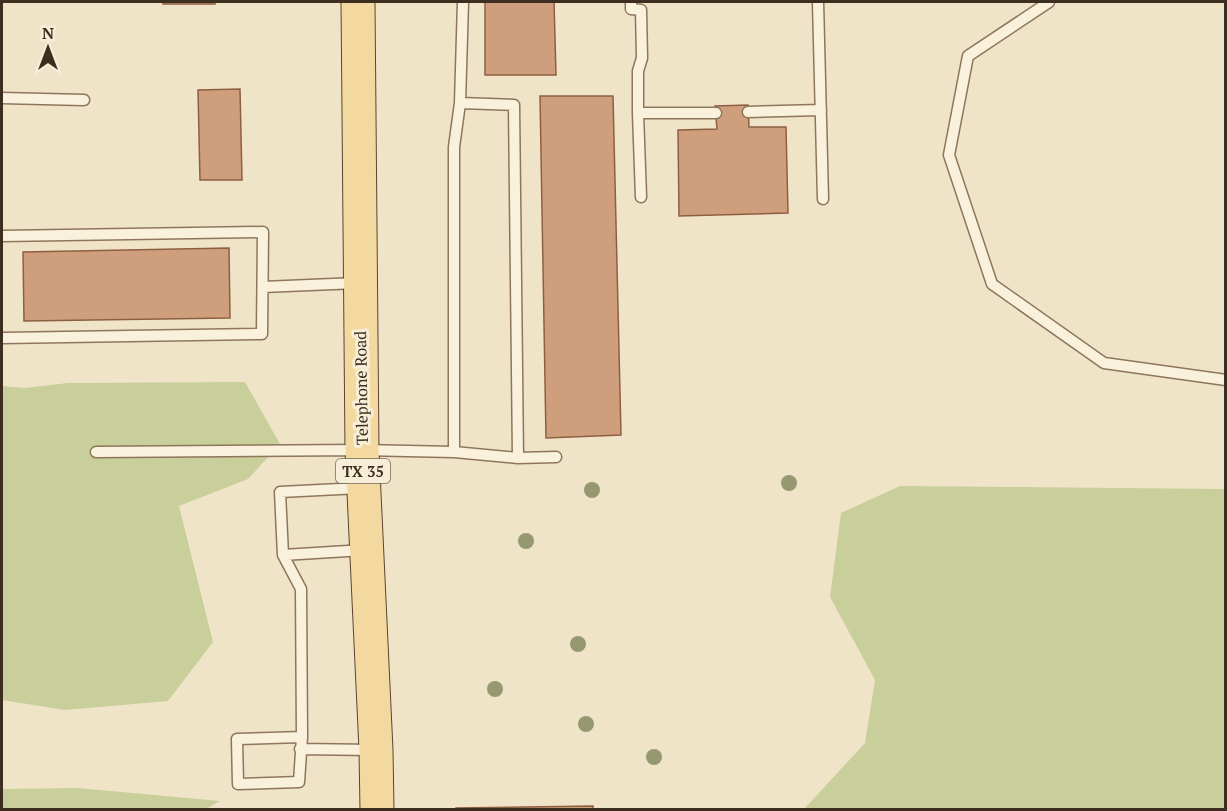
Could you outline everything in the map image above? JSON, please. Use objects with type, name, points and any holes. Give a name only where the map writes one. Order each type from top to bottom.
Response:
[{"type":"main road","name":"Telephone Road","points":[[358,2],[362,450],[377,810]]},
{"type":"lane","points":[[454,453],[454,147],[460,103],[463,2]]},
{"type":"lane","points":[[631,2],[631,9],[641,10],[642,58],[638,71],[641,197]]},
{"type":"lane","points":[[818,2],[823,199]]},
{"type":"lane","points":[[1049,2],[968,56],[949,155],[992,284],[1104,363],[1226,380]]},
{"type":"lane","points":[[2,98],[84,100]]},
{"type":"lane","points":[[460,103],[514,105],[518,458]]},
{"type":"lane","points":[[748,112],[821,110]]},
{"type":"lane","points":[[638,113],[716,113]]},
{"type":"lane","points":[[2,236],[263,232],[262,334],[2,338]]},
{"type":"lane","points":[[263,287],[360,283]]},
{"type":"lane","points":[[96,452],[362,450],[518,458],[556,457]]},
{"type":"lane","points":[[302,737],[237,739],[238,784],[299,782],[302,737],[301,589],[283,555],[280,492],[363,488]]},
{"type":"lane","points":[[283,555],[366,550]]},
{"type":"lane","points":[[300,749],[376,750]]},
{"type":"green space","points":[[245,382],[280,444],[248,479],[179,506],[213,642],[168,701],[65,710],[2,700],[2,386],[25,388],[68,383]]},
{"type":"green space","points":[[900,486],[1225,489],[1225,809],[804,809],[865,743],[875,680],[830,597],[841,513]]},
{"type":"green space","points":[[78,788],[220,801],[204,810],[2,809],[2,789]]},
{"type":"building","points":[[163,2],[215,2],[215,4],[163,4]]},
{"type":"building","points":[[485,2],[554,2],[556,75],[485,75]]},
{"type":"building","points":[[240,89],[242,180],[200,180],[198,90]]},
{"type":"building","points":[[540,96],[613,96],[621,435],[546,438]]},
{"type":"building","points":[[748,105],[749,127],[786,127],[788,213],[679,216],[678,130],[717,129],[715,106]]},
{"type":"building","points":[[229,248],[230,318],[24,321],[23,252]]},
{"type":"building","points":[[593,806],[593,810],[456,810],[456,808]]}]
